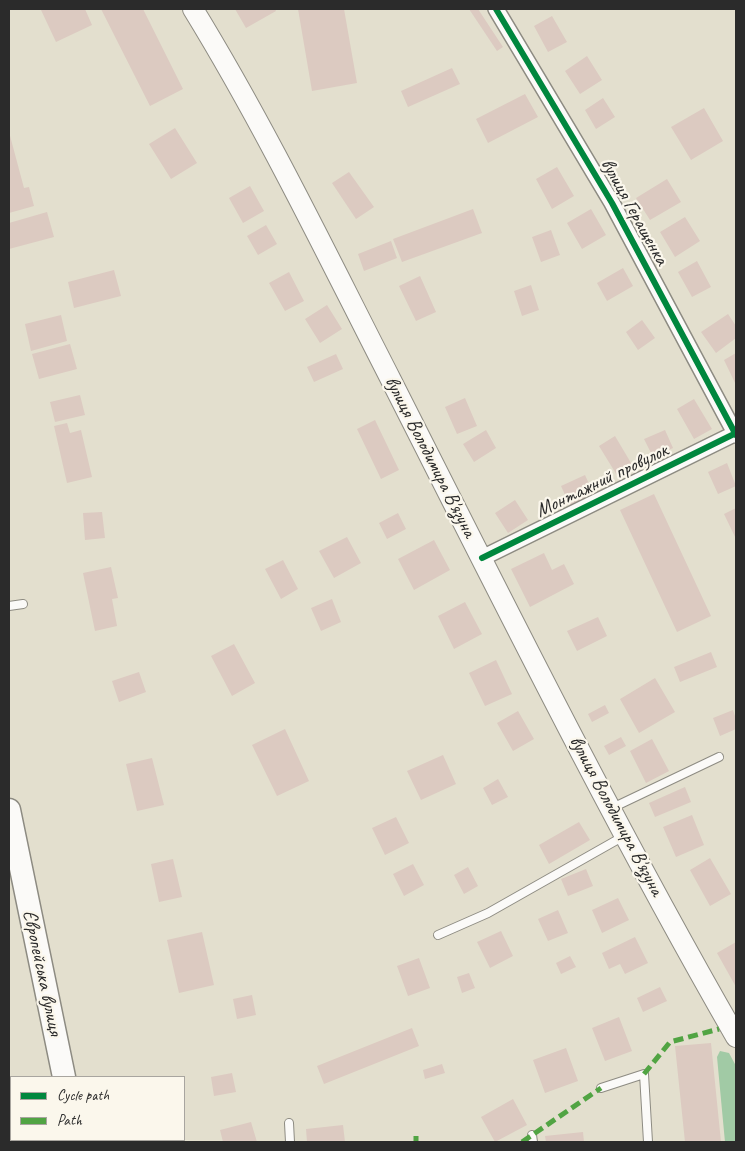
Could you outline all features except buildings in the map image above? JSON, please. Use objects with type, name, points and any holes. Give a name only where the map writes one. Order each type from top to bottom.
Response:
[{"type":"main road","name":"вулиця Володимира В'язуна","points":[[193,9],[264,132],[626,835],[736,1037]]},
{"type":"main road","name":"Європейська вулиця","points":[[9,815],[64,1076]]},
{"type":"street","name":"вулиця Геращенка","points":[[496,9],[612,203],[736,434]]},
{"type":"street","name":"Монтажний провулок","points":[[482,558],[736,434]]},
{"type":"lane","points":[[9,606],[23,604]]},
{"type":"lane","points":[[612,808],[719,757]]},
{"type":"lane","points":[[438,935],[488,913],[626,835]]},
{"type":"lane","points":[[601,1088],[644,1074],[648,1142]]},
{"type":"lane","points":[[289,1123],[290,1142]]},
{"type":"green space","points":[[720,1051],[729,1053],[736,1066],[736,1142],[725,1142],[717,1057]]},
{"type":"green space","points":[[9,1095],[10,1141],[44,1142],[9,1142]]},
{"type":"marked path","points":[[644,1074],[670,1042],[719,1029]]},
{"type":"marked path","points":[[522,1142],[601,1088]]},
{"type":"marked path","points":[[416,1136],[416,1142]]},
{"type":"cycle path","points":[[496,9],[612,203],[736,435]]},
{"type":"cycle path","points":[[482,558],[736,433]]}]
